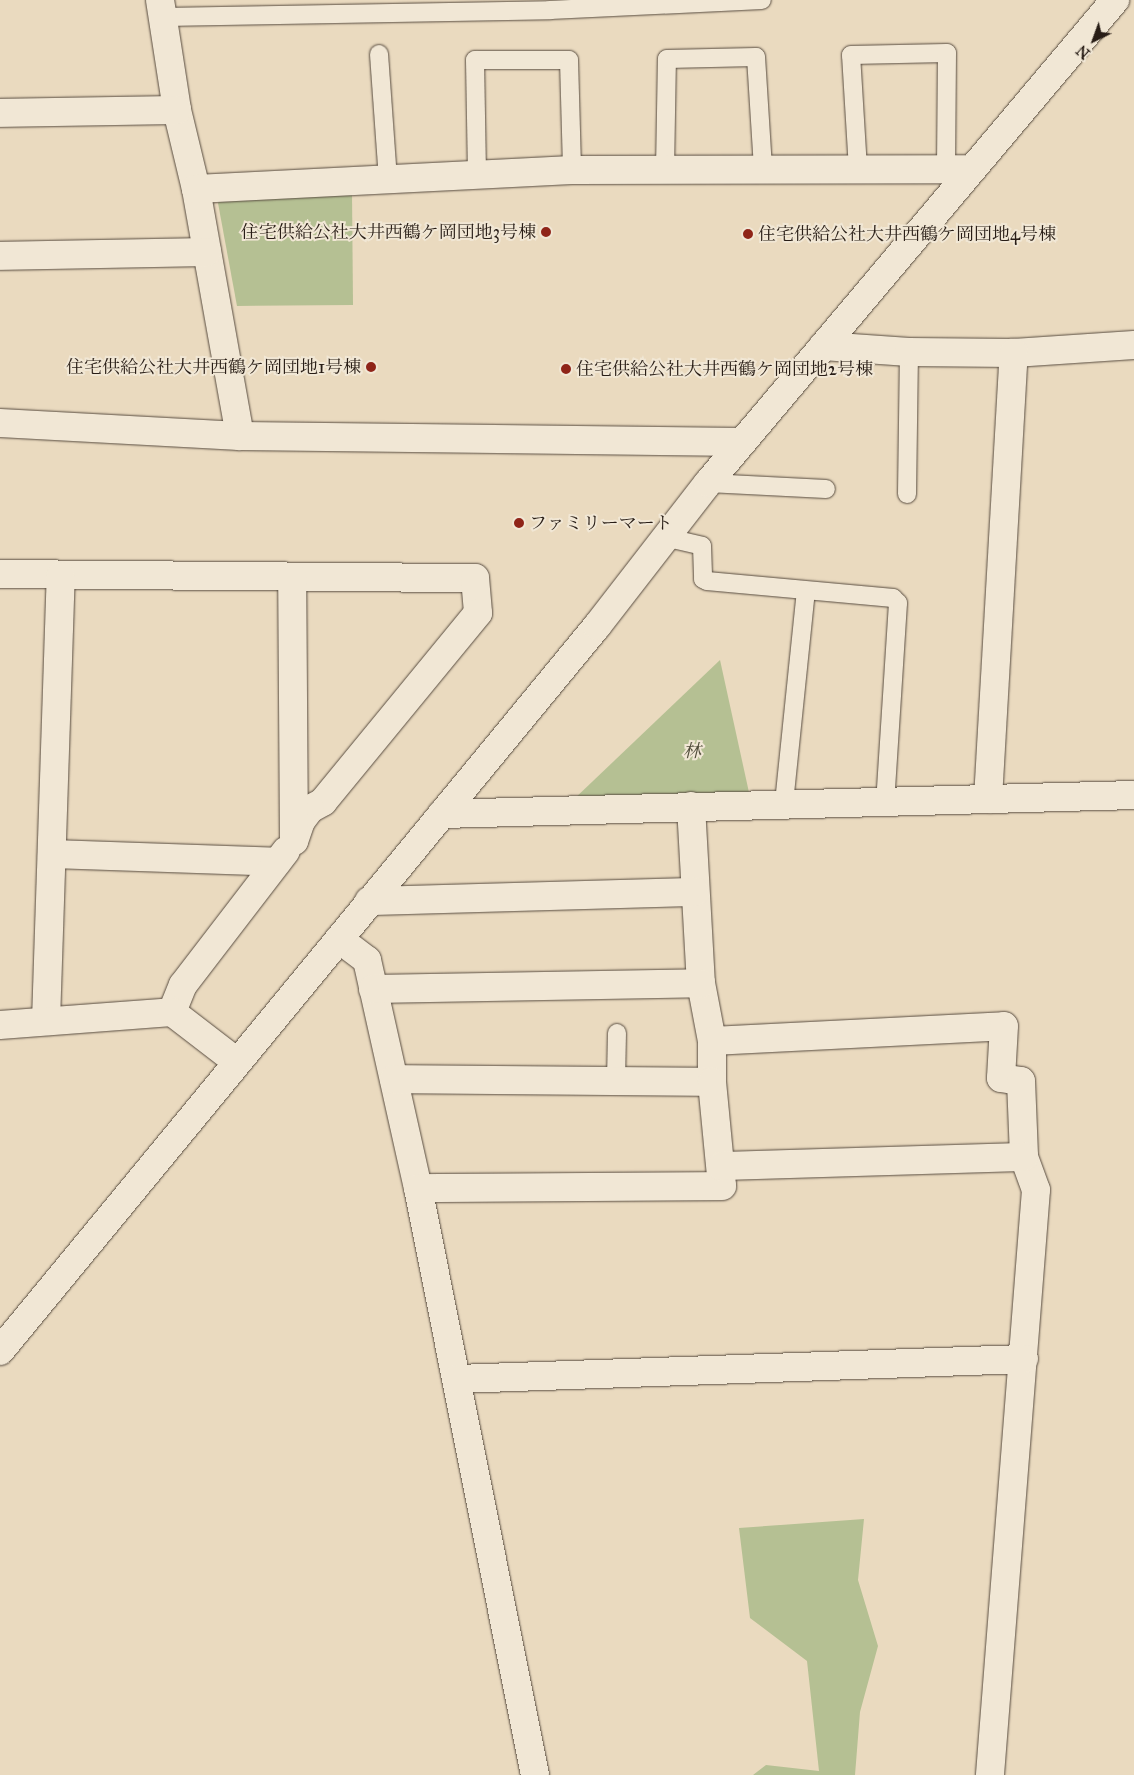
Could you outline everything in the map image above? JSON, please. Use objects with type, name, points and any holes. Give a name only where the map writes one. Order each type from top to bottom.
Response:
[{"type":"street","points":[[0,1352],[597,626],[664,537],[741,442],[823,346],[959,168],[1115,0]]},
{"type":"street","points":[[162,9],[177,110],[196,189],[240,436]]},
{"type":"street","points":[[0,113],[177,110]]},
{"type":"street","points":[[196,189],[572,170],[959,168]]},
{"type":"street","points":[[0,256],[207,252]]},
{"type":"street","points":[[823,346],[909,352],[1014,353],[1134,345]]},
{"type":"street","points":[[988,799],[1014,353]]},
{"type":"street","points":[[0,423],[240,436],[741,442]]},
{"type":"street","points":[[0,574],[476,578],[478,613],[323,802],[310,809],[301,821],[294,840],[183,985],[172,1012]]},
{"type":"street","points":[[46,1021],[61,576]]},
{"type":"street","points":[[292,577],[294,840]]},
{"type":"street","points":[[442,814],[784,803],[1134,795]]},
{"type":"street","points":[[418,1188],[722,1186],[712,1082],[712,1041],[702,982],[691,806]]},
{"type":"street","points":[[52,854],[277,862]]},
{"type":"street","points":[[369,901],[695,892]]},
{"type":"street","points":[[339,938],[367,960],[374,989],[418,1188],[535,1775]]},
{"type":"street","points":[[374,989],[702,982]]},
{"type":"street","points":[[0,1025],[172,1012],[237,1062]]},
{"type":"street","points":[[712,1041],[1004,1026],[1002,1078],[1021,1081],[1024,1157],[1036,1190],[990,1775]]},
{"type":"street","points":[[394,1079],[712,1082]]},
{"type":"street","points":[[721,1166],[1024,1157]]},
{"type":"street","points":[[457,1379],[1024,1359]]},
{"type":"lane","points":[[162,9],[550,5],[762,0]]},
{"type":"lane","points":[[379,54],[388,179]]},
{"type":"lane","points":[[858,169],[851,55],[947,54],[959,168]]},
{"type":"lane","points":[[665,170],[667,59],[756,56],[763,169]]},
{"type":"lane","points":[[477,174],[475,60],[569,60],[572,170]]},
{"type":"lane","points":[[907,494],[909,352]]},
{"type":"lane","points":[[708,483],[826,489]]},
{"type":"lane","points":[[664,537],[702,546],[705,581],[893,598],[898,604],[885,802]]},
{"type":"lane","points":[[784,803],[806,591]]},
{"type":"lane","points":[[616,1080],[617,1033]]},
{"type":"green space","points":[[352,193],[353,305],[237,306],[218,203],[223,195]]},
{"type":"green space","name":"林","points":[[720,660],[750,797],[572,801]]},
{"type":"green space","points":[[864,1519],[858,1580],[878,1646],[860,1712],[855,1775],[753,1775],[766,1765],[819,1771],[807,1661],[750,1618],[739,1528]]},
{"type":"place","name":"住宅供給公社大井西鶴ケ岡団地3号棟","points":[[546,232]]},
{"type":"place","name":"住宅供給公社大井西鶴ケ岡団地4号棟","points":[[748,234]]},
{"type":"place","name":"住宅供給公社大井西鶴ケ岡団地1号棟","points":[[371,367]]},
{"type":"place","name":"住宅供給公社大井西鶴ケ岡団地2号棟","points":[[566,369]]},
{"type":"place","name":"ファミリーマート","points":[[519,523]]}]
